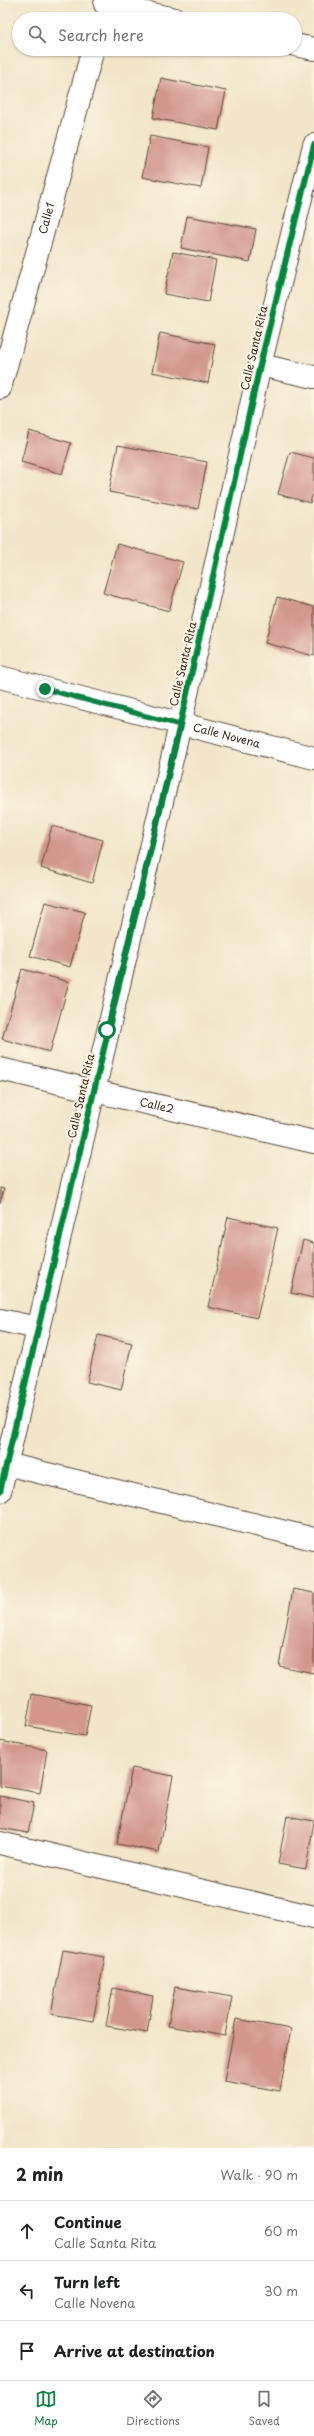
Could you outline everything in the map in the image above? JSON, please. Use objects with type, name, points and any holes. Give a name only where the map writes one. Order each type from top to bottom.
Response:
[{"type":"street","points":[[104,8],[130,12]]},
{"type":"street","points":[[302,46],[314,49]]},
{"type":"street","name":"Calle1","points":[[0,388],[91,56]]},
{"type":"street","name":"Calle Santa Rita","points":[[0,1491],[92,1091],[180,725],[260,365],[314,145]]},
{"type":"street","points":[[260,365],[314,377]]},
{"type":"street","name":"Calle Novena","points":[[0,677],[180,725],[314,758]]},
{"type":"street","name":"Calle2","points":[[0,1069],[314,1142]]},
{"type":"street","points":[[0,1320],[38,1328]]},
{"type":"street","points":[[6,1464],[314,1538]]},
{"type":"street","points":[[0,1843],[314,1917]]},
{"type":"building","points":[[161,78],[226,91],[218,130],[153,118]]},
{"type":"building","points":[[150,136],[208,147],[201,188],[142,177]]},
{"type":"building","points":[[187,216],[256,229],[250,262],[181,248]]},
{"type":"building","points":[[173,252],[216,260],[208,302],[164,294]]},
{"type":"building","points":[[160,333],[215,344],[208,383],[152,372]]},
{"type":"building","points":[[29,431],[71,443],[62,474],[21,462]]},
{"type":"building","points":[[118,445],[207,462],[198,509],[109,492]]},
{"type":"building","points":[[290,452],[314,458],[314,489],[310,503],[278,494]]},
{"type":"building","points":[[117,544],[183,562],[169,611],[103,593]]},
{"type":"building","points":[[277,597],[314,607],[314,656],[265,643]]},
{"type":"building","points":[[52,826],[103,840],[92,883],[41,868]]},
{"type":"building","points":[[45,902],[85,912],[70,967],[30,956]]},
{"type":"building","points":[[22,969],[69,982],[50,1052],[2,1039]]},
{"type":"building","points":[[0,1188],[4,1189],[0,1203]]},
{"type":"building","points":[[228,1217],[278,1228],[257,1318],[208,1307]]},
{"type":"building","points":[[303,1240],[314,1243],[314,1298],[291,1293]]},
{"type":"building","points":[[98,1335],[132,1343],[121,1390],[87,1382]]},
{"type":"building","points":[[293,1589],[314,1593],[314,1673],[279,1666]]},
{"type":"building","points":[[32,1694],[91,1705],[85,1736],[26,1726]]},
{"type":"building","points":[[0,1741],[47,1750],[40,1793],[0,1786]]},
{"type":"building","points":[[132,1768],[173,1776],[159,1852],[117,1844]]},
{"type":"building","points":[[0,1796],[34,1803],[28,1833],[0,1828]]},
{"type":"building","points":[[287,1816],[314,1821],[306,1869],[278,1864]]},
{"type":"building","points":[[63,1950],[105,1957],[93,2021],[51,2014]]},
{"type":"building","points":[[175,1987],[232,1997],[225,2036],[168,2026]]},
{"type":"building","points":[[113,1988],[153,1996],[147,2033],[106,2026]]},
{"type":"building","points":[[236,2019],[291,2029],[280,2091],[224,2081]]},
{"type":"cycle path","points":[[0,1491],[180,725],[260,365],[314,145]]},
{"type":"route","points":[[45,689],[180,725],[107,1030]]}]
